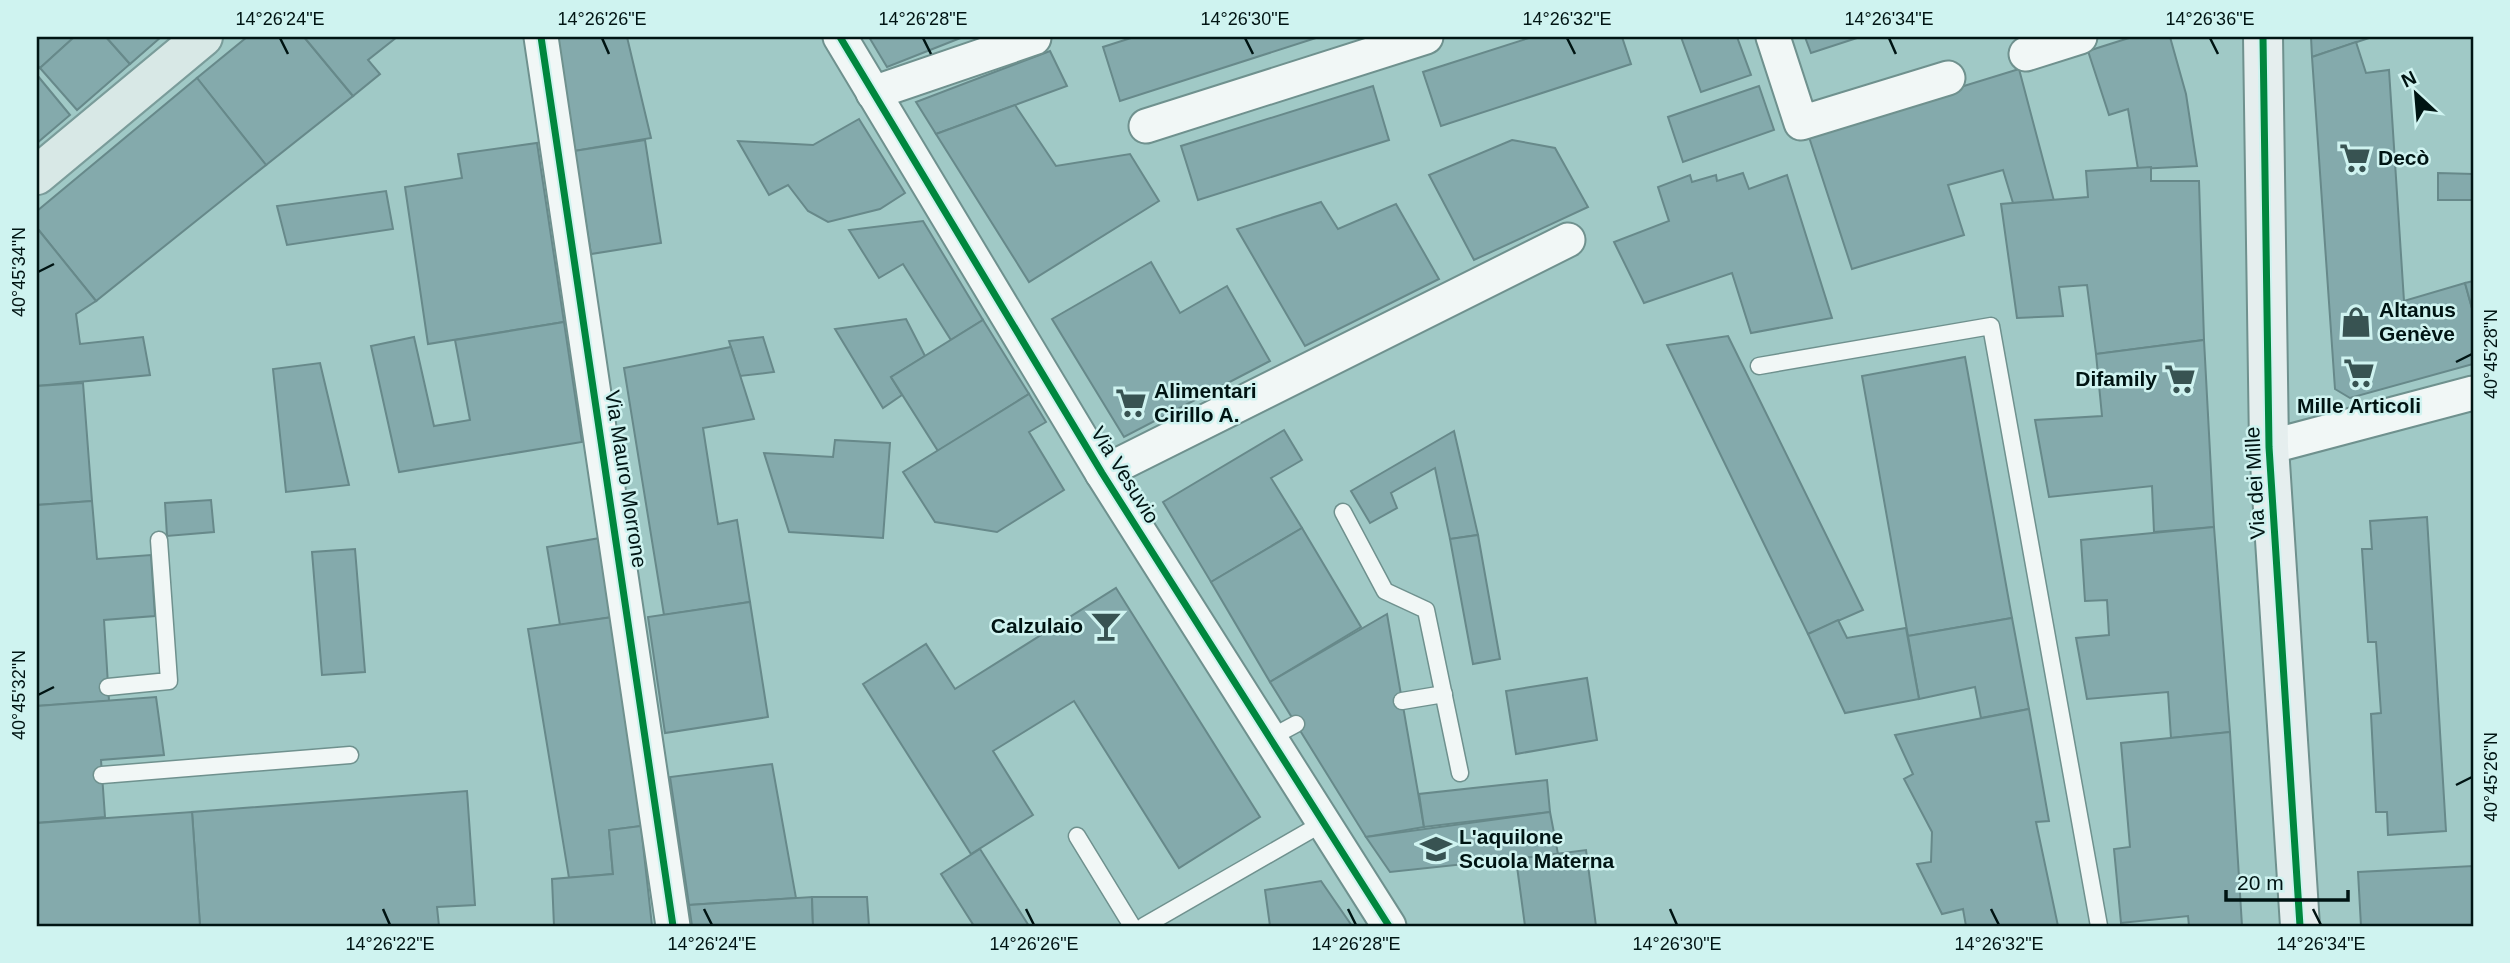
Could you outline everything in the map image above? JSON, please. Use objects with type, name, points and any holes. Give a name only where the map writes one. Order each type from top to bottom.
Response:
[{"type":"main road","points":[[37,175],[202,37]]},
{"type":"street","name":"Via Mauro Morrone","points":[[541,37],[673,926]]},
{"type":"street","name":"Via Vesuvio","points":[[840,37],[1102,473],[1283,731],[1323,823],[1389,926]]},
{"type":"street","points":[[1146,126],[1426,37]]},
{"type":"street","points":[[1773,37],[1801,123],[1948,78]]},
{"type":"street","points":[[2026,54],[2080,37]]},
{"type":"street","name":"Via dei Mille","points":[[2263,37],[2269,447],[2300,926]]},
{"type":"street","points":[[873,93],[1034,38]]},
{"type":"street","points":[[1102,473],[1568,240]]},
{"type":"street","points":[[2269,447],[2473,393]]},
{"type":"lane","points":[[1759,366],[1991,326],[2099,926]]},
{"type":"lane","points":[[1343,512],[1385,591],[1426,610],[1460,773]]},
{"type":"lane","points":[[108,687],[169,681],[159,540]]},
{"type":"lane","points":[[1402,701],[1444,694]]},
{"type":"lane","points":[[103,775],[350,755]]},
{"type":"lane","points":[[1144,926],[1323,823]]},
{"type":"lane","points":[[1077,836],[1132,926]]},
{"type":"building","points":[[37,37],[72,39],[40,68],[37,65]]},
{"type":"building","points":[[70,37],[106,37],[130,64],[77,110],[40,68],[72,39]]},
{"type":"building","points":[[106,37],[161,37],[130,64]]},
{"type":"building","points":[[247,37],[304,37],[353,96],[266,165],[197,78]]},
{"type":"building","points":[[304,37],[397,37],[368,60],[380,74],[353,96]]},
{"type":"building","points":[[556,37],[627,37],[651,138],[574,151]]},
{"type":"building","points":[[869,37],[963,37],[887,67]]},
{"type":"building","points":[[1134,37],[1319,37],[1120,101],[1103,47]]},
{"type":"building","points":[[1532,37],[1622,37],[1631,64],[1441,126],[1423,72]]},
{"type":"building","points":[[1681,37],[1737,37],[1751,75],[1701,92]]},
{"type":"building","points":[[1805,37],[1860,37],[1811,53]]},
{"type":"building","points":[[2132,37],[2170,37],[2186,94],[2197,166],[2138,169],[2128,109],[2109,115],[2088,51]]},
{"type":"building","points":[[2311,37],[2372,37],[2312,57]]},
{"type":"building","points":[[2356,42],[2366,73],[2389,70],[2404,301],[2465,283],[2473,312],[2473,364],[2350,398],[2335,389],[2312,57]]},
{"type":"building","points":[[1050,51],[1067,86],[936,134],[916,102]]},
{"type":"building","points":[[2019,69],[2054,201],[2013,203],[2003,170],[1948,185],[1964,235],[1852,269],[1808,134]]},
{"type":"building","points":[[37,75],[70,115],[37,143]]},
{"type":"building","points":[[197,78],[266,165],[96,301],[37,228],[37,211]]},
{"type":"building","points":[[1373,86],[1389,140],[1198,200],[1181,146]]},
{"type":"building","points":[[1759,86],[1774,130],[1683,162],[1668,117]]},
{"type":"building","points":[[1015,105],[1056,166],[1130,154],[1159,201],[1029,282],[936,134]]},
{"type":"building","points":[[859,119],[905,193],[880,209],[828,222],[808,211],[788,185],[769,195],[738,141],[813,145]]},
{"type":"building","points":[[645,140],[661,243],[591,254],[574,151]]},
{"type":"building","points":[[1512,140],[1555,148],[1588,207],[1474,260],[1429,175]]},
{"type":"building","points":[[537,143],[564,322],[428,344],[405,187],[462,178],[458,154]]},
{"type":"building","points":[[2151,167],[2151,181],[2199,181],[2204,340],[2096,354],[2087,285],[2059,287],[2063,316],[2017,318],[2001,204],[2088,197],[2086,171]]},
{"type":"building","points":[[1743,173],[1749,189],[1787,175],[1832,318],[1751,333],[1732,273],[1644,303],[1614,242],[1669,221],[1658,187],[1690,175],[1692,182],[1716,175],[1717,181]]},
{"type":"building","points":[[2438,173],[2473,174],[2473,200],[2438,200]]},
{"type":"building","points":[[386,191],[393,229],[287,245],[277,206]]},
{"type":"building","points":[[1321,202],[1338,229],[1396,204],[1439,279],[1305,346],[1237,229]]},
{"type":"building","points":[[923,221],[983,320],[951,340],[903,264],[879,278],[849,230]]},
{"type":"building","points":[[37,228],[96,301],[76,314],[80,344],[143,337],[150,375],[37,386]]},
{"type":"building","points":[[1151,262],[1180,313],[1227,286],[1270,361],[1124,437],[1052,319]]},
{"type":"building","points":[[2473,281],[2473,312],[2465,283]]},
{"type":"building","points":[[906,319],[925,356],[891,377],[902,395],[883,408],[835,329]]},
{"type":"building","points":[[983,320],[1029,394],[938,451],[891,377]]},
{"type":"building","points":[[564,322],[582,442],[399,472],[371,346],[414,337],[434,426],[470,420],[455,340]]},
{"type":"building","points":[[1728,336],[1863,610],[1808,634],[1667,345]]},
{"type":"building","points":[[763,337],[774,372],[740,376],[729,341]]},
{"type":"building","points":[[2204,340],[2214,527],[2154,532],[2152,486],[2049,497],[2035,420],[2102,416],[2096,354]]},
{"type":"building","points":[[731,347],[754,419],[703,428],[718,524],[737,520],[750,602],[664,615],[624,368]]},
{"type":"building","points":[[1965,357],[2012,618],[1908,636],[1862,376]]},
{"type":"building","points":[[320,363],[349,485],[286,492],[273,369]]},
{"type":"building","points":[[83,383],[92,501],[37,505],[37,386]]},
{"type":"building","points":[[1029,394],[1046,422],[1029,432],[1064,490],[997,532],[935,522],[903,472]]},
{"type":"building","points":[[1284,430],[1302,460],[1271,478],[1302,528],[1211,582],[1163,502]]},
{"type":"building","points":[[1454,431],[1478,535],[1450,539],[1435,468],[1391,493],[1397,508],[1370,523],[1351,491]]},
{"type":"building","points":[[835,440],[890,443],[883,538],[789,532],[764,453],[833,457]]},
{"type":"building","points":[[211,500],[214,532],[167,536],[165,503]]},
{"type":"building","points":[[92,501],[97,559],[151,555],[155,616],[104,620],[109,701],[37,706],[37,505]]},
{"type":"building","points":[[2427,517],[2446,831],[2388,835],[2387,812],[2376,812],[2371,714],[2381,713],[2376,642],[2368,642],[2362,549],[2372,549],[2370,521]]},
{"type":"building","points":[[2214,527],[2230,732],[2171,738],[2168,692],[2087,699],[2076,638],[2109,635],[2107,600],[2085,601],[2081,540]]},
{"type":"building","points":[[1302,528],[1361,627],[1270,682],[1211,582]]},
{"type":"building","points":[[1478,535],[1500,659],[1473,664],[1450,539]]},
{"type":"building","points":[[600,538],[613,617],[560,625],[547,547]]},
{"type":"building","points":[[355,549],[365,672],[322,675],[312,552]]},
{"type":"building","points":[[1116,588],[1260,817],[1179,868],[1074,701],[993,751],[1033,815],[971,854],[863,684],[926,644],[955,689]]},
{"type":"building","points":[[750,602],[768,717],[665,733],[648,617]]},
{"type":"building","points":[[1387,614],[1424,827],[1366,837],[1270,682]]},
{"type":"building","points":[[613,617],[641,826],[609,830],[613,874],[569,878],[528,629]]},
{"type":"building","points":[[2012,618],[2029,709],[1981,718],[1975,687],[1919,699],[1908,636]]},
{"type":"building","points":[[1838,620],[1847,638],[1906,628],[1919,699],[1845,713],[1808,634]]},
{"type":"building","points":[[1587,678],[1597,740],[1516,754],[1506,691]]},
{"type":"building","points":[[156,697],[164,755],[101,760],[105,817],[37,823],[37,706]]},
{"type":"building","points":[[2029,709],[2049,821],[2036,822],[2058,926],[1966,926],[1963,909],[1942,914],[1917,864],[1931,862],[1932,832],[1904,779],[1913,774],[1895,735]]},
{"type":"building","points":[[2230,732],[2242,926],[2189,926],[2188,916],[2121,923],[2114,849],[2130,847],[2121,743]]},
{"type":"building","points":[[772,764],[796,898],[689,905],[670,777]]},
{"type":"building","points":[[1547,780],[1550,812],[1424,827],[1419,794]]},
{"type":"building","points":[[467,791],[475,905],[437,907],[439,926],[200,926],[192,812]]},
{"type":"building","points":[[192,812],[200,926],[37,926],[37,823]]},
{"type":"building","points":[[1550,812],[1558,854],[1390,872],[1366,837]]},
{"type":"building","points":[[641,826],[652,926],[554,926],[552,879],[613,874],[609,830]]},
{"type":"building","points":[[980,849],[1029,926],[974,926],[941,874]]},
{"type":"building","points":[[1586,850],[1596,926],[1525,926],[1516,859]]},
{"type":"building","points":[[2473,866],[2473,926],[2361,926],[2358,872]]},
{"type":"building","points":[[1321,881],[1352,926],[1270,926],[1265,890]]},
{"type":"building","points":[[812,897],[813,926],[692,926],[689,905]]},
{"type":"building","points":[[812,897],[867,897],[869,926],[813,926]]},
{"type":"cycle path","points":[[541,37],[673,926]]},
{"type":"cycle path","points":[[840,37],[1102,473],[1389,926]]},
{"type":"cycle path","points":[[2263,37],[2269,447],[2300,926]]},
{"type":"place","name":"Decò","points":[[2355,158]]},
{"type":"place","name":"Altanus Genève","points":[[2356,322]]},
{"type":"place","name":"Mille Articoli","points":[[2359,373]]},
{"type":"place","name":"Difamily","points":[[2180,379]]},
{"type":"place","name":"Alimentari Cirillo A.","points":[[1131,403]]},
{"type":"place","name":"Calzulaio","points":[[1106,626]]},
{"type":"place","name":"L'aquilone Scuola Materna","points":[[1436,849]]}]
